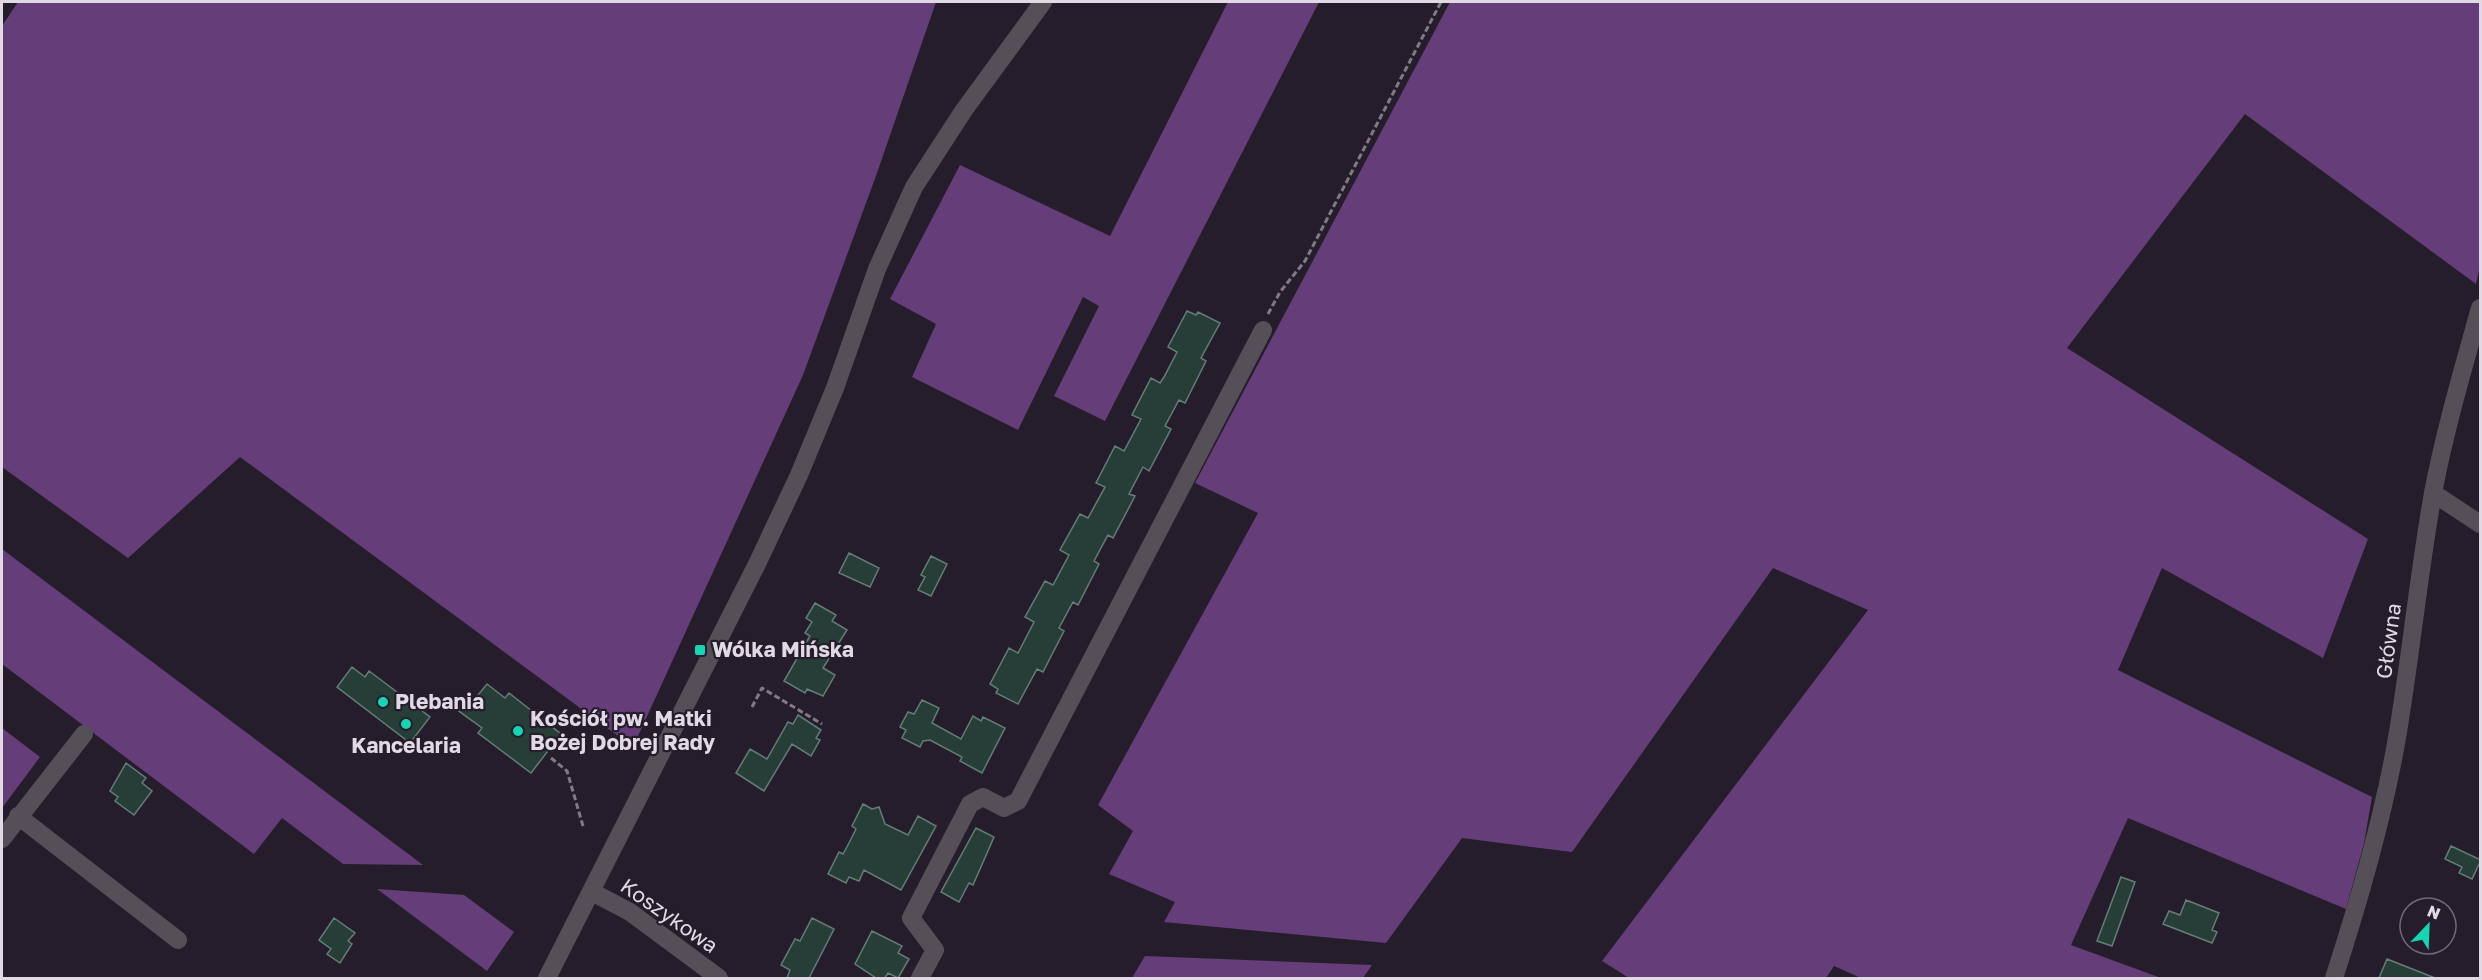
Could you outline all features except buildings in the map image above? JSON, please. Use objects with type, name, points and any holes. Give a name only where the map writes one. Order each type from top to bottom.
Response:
[{"type":"street","points":[[547,978],[799,475],[836,388],[877,269],[904,207],[942,142],[1042,2]]},
{"type":"street","name":"Główna","points":[[2334,978],[2358,904],[2383,804],[2398,734],[2433,493],[2452,406],[2481,308]]},
{"type":"street","points":[[920,978],[935,950],[911,918],[970,804],[983,797],[1004,808],[1018,801],[1263,330]]},
{"type":"street","points":[[2433,493],[2481,524]]},
{"type":"street","points":[[2,839],[84,734]]},
{"type":"street","points":[[18,816],[178,940]]},
{"type":"street","name":"Koszykowa","points":[[592,892],[630,912],[719,978]]},
{"type":"path","points":[[1263,330],[1269,312],[1280,292],[1305,261],[1441,2]]},
{"type":"path","points":[[752,708],[762,688],[822,724]]},
{"type":"path","points":[[551,758],[567,771],[583,826]]},
{"type":"shaded area","points":[[18,2],[936,2],[877,173],[803,375],[633,747],[240,457],[128,558],[2,467],[2,26]]},
{"type":"shaded area","points":[[1228,2],[1319,2],[1105,421],[1054,396],[1099,306],[1083,297],[1018,430],[912,377],[936,324],[890,299],[960,165],[1110,236]]},
{"type":"shaded area","points":[[1450,2],[2480,2],[2480,266],[2476,284],[2245,114],[2067,348],[2368,539],[2323,658],[2162,568],[2118,670],[2372,797],[2364,843],[2346,909],[2128,818],[2071,945],[2161,978],[1861,978],[1834,966],[1826,978],[1629,978],[1602,961],[1868,610],[1773,568],[1572,852],[1462,838],[1386,943],[1164,922],[1175,902],[1109,874],[1133,831],[1098,805],[1258,513],[1195,483]]},
{"type":"shaded area","points":[[2,549],[423,865],[343,864],[282,818],[254,854],[2,664]]},
{"type":"shaded area","points":[[2,728],[40,757],[2,808]]},
{"type":"shaded area","points":[[377,889],[464,895],[514,932],[487,971]]},
{"type":"shaded area","points":[[1145,956],[1372,965],[1363,978],[1132,978]]},
{"type":"place","name":"Wólka Mińska","points":[[700,650]]},
{"type":"place","name":"Plebania","points":[[383,702]]},
{"type":"place","name":"Kancelaria","points":[[406,724]]},
{"type":"place","name":"Kościół pw. Matki Bożej Dobrej Rady","points":[[518,731]]}]
